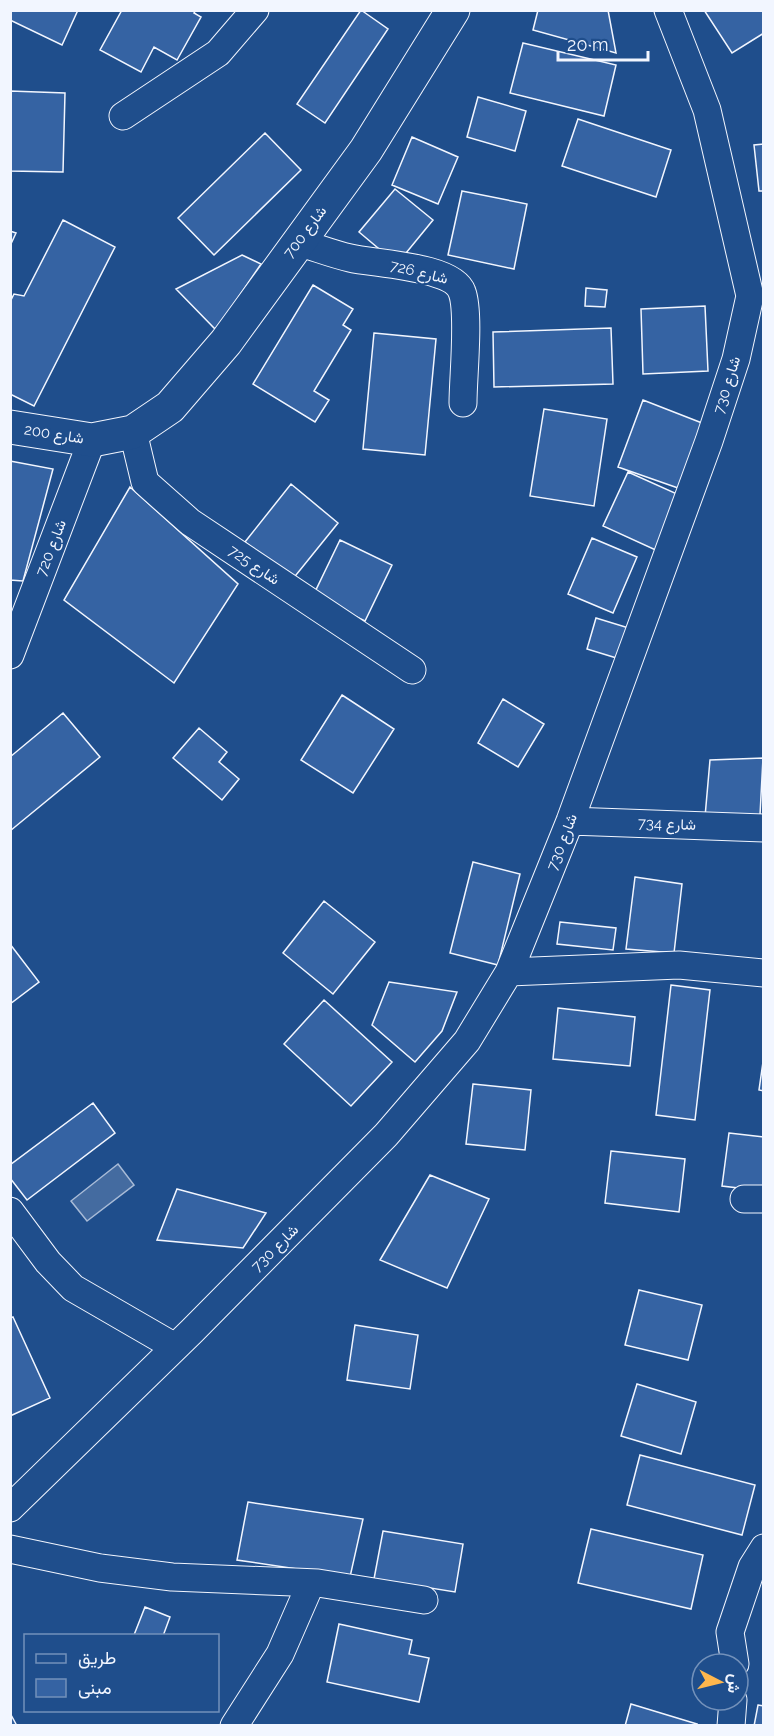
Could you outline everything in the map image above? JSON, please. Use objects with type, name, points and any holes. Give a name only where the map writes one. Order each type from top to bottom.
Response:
[{"type":"main road","name":"شارع 700","points":[[133,432],[170,407],[226,342],[366,150],[453,10]]},
{"type":"main road","name":"شارع 200","points":[[10,427],[92,440],[133,432]]},
{"type":"street","points":[[123,116],[218,53],[255,10]]},
{"type":"street","name":"شارع 730","points":[[10,1508],[175,1347],[386,1135],[467,1041],[509,972],[570,820],[710,441],[757,297],[707,110],[668,10]]},
{"type":"street","name":"شارع 726","points":[[297,242],[350,258],[426,271],[456,282],[462,292],[466,313],[463,403]]},
{"type":"street","name":"شارع 725","points":[[133,432],[145,482],[190,522],[412,670]]},
{"type":"street","name":"شارع 720","points":[[10,655],[92,440]]},
{"type":"street","name":"شارع 734","points":[[570,820],[764,828]]},
{"type":"street","points":[[509,972],[678,965],[764,972]]},
{"type":"street","points":[[10,1211],[48,1263],[73,1288],[175,1347]]},
{"type":"street","points":[[733,1652],[730,1632],[752,1567],[764,1548]]},
{"type":"street","points":[[10,1549],[100,1568],[172,1577],[311,1583],[424,1600]]},
{"type":"street","points":[[234,1725],[280,1654],[311,1583]]},
{"type":"water","points":[[118,1164],[134,1185],[87,1221],[71,1201]]},
{"type":"building","points":[[10,10],[78,10],[62,45],[10,20]]},
{"type":"building","points":[[122,10],[196,10],[194,13],[201,17],[177,60],[154,47],[141,72],[100,50]]},
{"type":"building","points":[[361,10],[388,29],[325,123],[297,104]]},
{"type":"building","points":[[538,10],[608,10],[616,53],[533,30]]},
{"type":"building","points":[[704,10],[764,10],[764,33],[732,53]]},
{"type":"building","points":[[523,43],[616,65],[604,116],[510,93]]},
{"type":"building","points":[[10,91],[65,93],[63,172],[10,171]]},
{"type":"building","points":[[478,97],[526,111],[515,151],[467,137]]},
{"type":"building","points":[[578,119],[671,150],[656,197],[562,166]]},
{"type":"building","points":[[265,133],[301,170],[214,255],[178,218]]},
{"type":"building","points":[[412,137],[458,157],[438,204],[392,185]]},
{"type":"building","points":[[764,144],[764,191],[759,191],[754,145]]},
{"type":"building","points":[[395,189],[433,220],[397,264],[359,232]]},
{"type":"building","points":[[462,191],[527,204],[514,269],[448,255]]},
{"type":"building","points":[[63,220],[115,247],[34,406],[10,394],[10,302],[14,294],[24,296]]},
{"type":"building","points":[[10,231],[16,233],[10,246]]},
{"type":"building","points":[[242,255],[261,264],[216,330],[176,289]]},
{"type":"building","points":[[313,285],[353,309],[343,325],[351,330],[314,391],[329,400],[315,422],[253,384]]},
{"type":"building","points":[[586,288],[607,290],[605,307],[585,306]]},
{"type":"building","points":[[705,306],[708,371],[643,374],[641,309]]},
{"type":"building","points":[[611,328],[613,384],[494,387],[493,332]]},
{"type":"building","points":[[374,333],[436,339],[425,455],[363,449]]},
{"type":"building","points":[[643,400],[702,423],[678,488],[618,467]]},
{"type":"building","points":[[544,409],[607,419],[594,506],[530,496]]},
{"type":"building","points":[[10,461],[53,469],[23,581],[10,580]]},
{"type":"building","points":[[628,472],[686,498],[660,552],[603,526]]},
{"type":"building","points":[[291,484],[338,523],[292,580],[245,542]]},
{"type":"building","points":[[130,487],[238,584],[174,683],[64,600]]},
{"type":"building","points":[[592,538],[637,557],[613,613],[568,594]]},
{"type":"building","points":[[340,540],[392,565],[365,621],[313,596]]},
{"type":"building","points":[[596,618],[632,629],[623,660],[587,649]]},
{"type":"building","points":[[342,695],[394,729],[353,793],[301,760]]},
{"type":"building","points":[[503,699],[544,724],[518,767],[478,743]]},
{"type":"building","points":[[63,713],[100,757],[10,831],[10,757]]},
{"type":"building","points":[[199,728],[227,752],[219,762],[239,779],[222,800],[173,758]]},
{"type":"building","points":[[763,758],[760,815],[705,817],[710,760]]},
{"type":"building","points":[[473,862],[520,874],[498,965],[450,953]]},
{"type":"building","points":[[635,877],[682,884],[674,953],[626,949]]},
{"type":"building","points":[[324,901],[375,942],[333,994],[283,953]]},
{"type":"building","points":[[560,922],[616,928],[613,950],[557,944]]},
{"type":"building","points":[[10,944],[39,982],[10,1004]]},
{"type":"building","points":[[389,982],[457,992],[442,1031],[415,1062],[372,1025]]},
{"type":"building","points":[[671,985],[710,990],[695,1120],[656,1115]]},
{"type":"building","points":[[324,1000],[392,1062],[351,1106],[284,1044]]},
{"type":"building","points":[[558,1008],[635,1017],[630,1066],[553,1059]]},
{"type":"building","points":[[764,1055],[764,1091],[759,1090]]},
{"type":"building","points":[[473,1084],[531,1090],[525,1150],[466,1144]]},
{"type":"building","points":[[93,1103],[115,1133],[27,1200],[10,1178],[10,1165]]},
{"type":"building","points":[[729,1133],[764,1137],[764,1191],[722,1186]]},
{"type":"building","points":[[611,1151],[685,1159],[679,1212],[605,1203]]},
{"type":"building","points":[[430,1175],[489,1199],[447,1288],[380,1260]]},
{"type":"building","points":[[177,1189],[266,1213],[243,1248],[157,1240]]},
{"type":"building","points":[[639,1290],[702,1305],[688,1360],[625,1345]]},
{"type":"building","points":[[13,1317],[50,1398],[10,1416],[10,1318]]},
{"type":"building","points":[[355,1325],[418,1335],[410,1389],[347,1380]]},
{"type":"building","points":[[637,1384],[696,1402],[681,1454],[621,1436]]},
{"type":"building","points":[[640,1455],[755,1485],[742,1535],[627,1505]]},
{"type":"building","points":[[248,1502],[363,1519],[350,1577],[237,1560]]},
{"type":"building","points":[[591,1529],[703,1555],[691,1609],[578,1583]]},
{"type":"building","points":[[383,1531],[463,1544],[455,1592],[374,1579]]},
{"type":"building","points":[[145,1607],[170,1617],[164,1634],[134,1634]]},
{"type":"building","points":[[339,1624],[412,1640],[409,1654],[429,1658],[419,1702],[327,1682]]},
{"type":"building","points":[[631,1704],[697,1724],[696,1726],[625,1726]]},
{"type":"building","points":[[758,1705],[764,1706],[764,1726],[754,1726]]},
{"type":"building","points":[[10,1713],[17,1726],[10,1726]]}]
